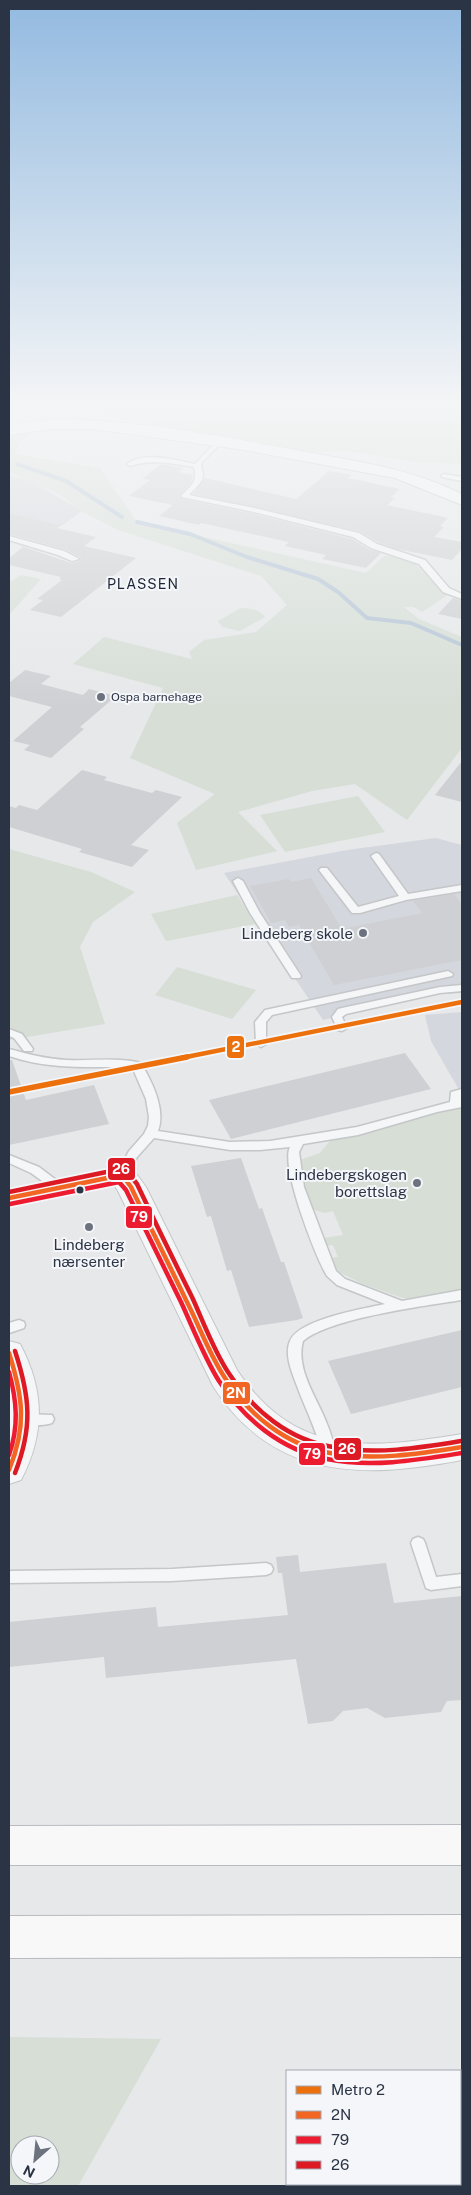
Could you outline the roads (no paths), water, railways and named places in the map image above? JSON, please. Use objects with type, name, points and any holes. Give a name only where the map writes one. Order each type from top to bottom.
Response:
[{"type":"highway","points":[[9,1846],[462,1845]]},
{"type":"highway","points":[[9,1937],[462,1936]]},
{"type":"street","points":[[122,1175],[135,1194],[224,1377],[241,1402],[257,1418],[298,1444],[329,1454],[380,1459],[462,1447]]},
{"type":"street","points":[[9,1470],[36,1419],[24,1401],[18,1353]]},
{"type":"lane","points":[[225,504],[356,534],[374,546],[422,562],[446,590],[462,596]]},
{"type":"lane","points":[[9,538],[75,559]]},
{"type":"lane","points":[[376,856],[405,897]]},
{"type":"lane","points":[[324,870],[356,911],[405,897],[462,888]]},
{"type":"lane","points":[[238,881],[255,913],[296,976]]},
{"type":"lane","points":[[261,1044],[259,1024],[265,1014],[269,1012],[448,974]]},
{"type":"lane","points":[[342,1028],[337,1017],[342,1011],[440,990],[462,988]]},
{"type":"lane","points":[[9,1032],[18,1036],[28,1048]]},
{"type":"lane","points":[[9,1052],[24,1058],[51,1063],[125,1063],[137,1066],[143,1076],[156,1122],[151,1134],[137,1149],[122,1175],[9,1198]]},
{"type":"lane","points":[[151,1134],[186,1138],[224,1146],[284,1144],[358,1131],[460,1099]]},
{"type":"lane","points":[[299,1141],[293,1152],[298,1187],[331,1273],[341,1282],[403,1306]]},
{"type":"lane","points":[[9,1159],[40,1173],[57,1187]]},
{"type":"lane","points":[[329,1454],[321,1426],[301,1382],[296,1361],[295,1344],[299,1336],[312,1329],[337,1321],[462,1295]]},
{"type":"lane","points":[[418,1543],[431,1584],[462,1580]]},
{"type":"lane","points":[[9,1577],[172,1575],[266,1569]]},
{"type":"waterway","points":[[102,504],[122,517]]},
{"type":"waterway","points":[[137,522],[190,534],[247,557],[318,579],[338,592],[367,618],[411,623],[462,645]]},
{"type":"metro line","name":"2","points":[[9,1092],[462,1002]]},
{"type":"place","name":"Ospa barnehage","points":[[101,697]]},
{"type":"place","name":"Lindeberg skole","points":[[363,933]]},
{"type":"place","name":"Lindebergskogen borettslag","points":[[417,1183]]},
{"type":"place","name":"Lindeberg nærsenter","points":[[89,1227]]},
{"type":"district","name":"PLASSEN","points":[[143,584]]}]
